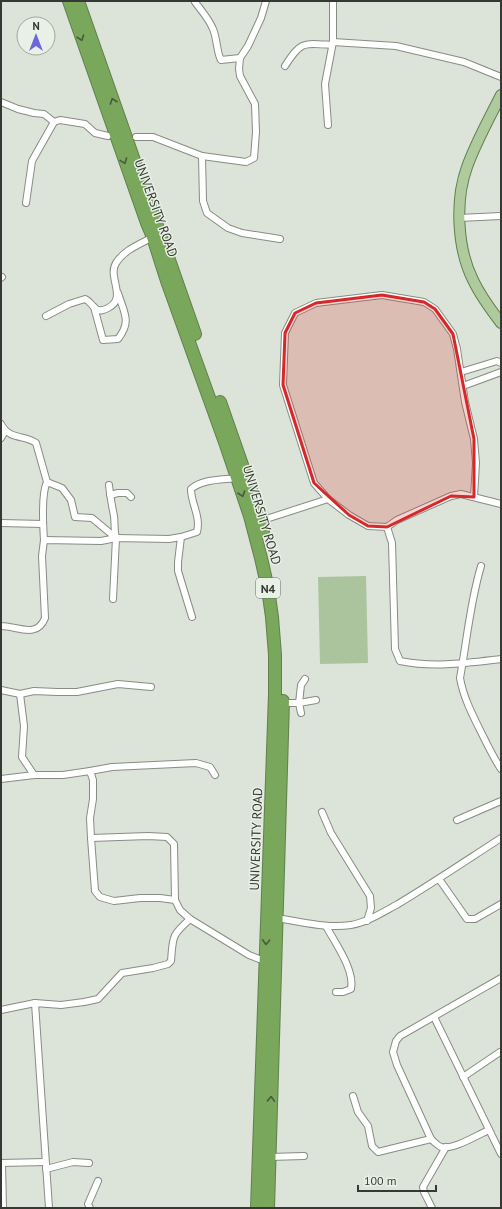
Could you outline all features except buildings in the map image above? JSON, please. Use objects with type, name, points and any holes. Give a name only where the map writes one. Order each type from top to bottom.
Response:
[{"type":"highway","name":"UNIVERSITY ROAD","points":[[68,1],[144,216],[153,237],[167,281],[230,444],[256,505],[270,557],[277,590],[283,655],[283,703],[272,918]]},
{"type":"highway","name":"UNIVERSITY ROAD","points":[[78,1],[230,444],[236,478],[253,528],[268,589],[275,655],[268,1208]]},
{"type":"highway","name":"UNIVERSITY ROAD","points":[[258,1208],[261,1127],[271,963]]},
{"type":"main road","points":[[501,95],[467,168],[460,196],[459,218],[465,257],[472,280],[501,323]]},
{"type":"street","points":[[136,137],[153,137],[202,156],[246,162],[254,158],[256,132],[254,104],[240,76],[239,69],[240,58],[248,46],[261,18],[266,1]]},
{"type":"street","points":[[328,125],[325,84],[332,44],[333,1]]},
{"type":"street","points":[[195,2],[213,28],[218,44],[218,56],[221,60],[240,58]]},
{"type":"street","points":[[285,66],[295,51],[304,45],[332,44],[396,46],[464,62],[501,77]]},
{"type":"street","points":[[1,102],[34,114],[44,114],[54,122]]},
{"type":"street","points":[[26,203],[32,161],[54,122],[60,120],[85,124],[95,132],[108,136]]},
{"type":"street","points":[[202,156],[203,201],[208,213],[228,228],[242,233],[280,239]]},
{"type":"street","points":[[459,218],[501,216]]},
{"type":"street","points":[[46,316],[69,304],[85,299],[90,301],[94,307],[103,340],[118,339],[125,330],[127,320],[117,290],[113,270],[115,263],[124,253],[153,237]]},
{"type":"street","points":[[94,307],[97,310],[102,311],[114,304],[117,290]]},
{"type":"street","points":[[474,497],[476,463],[474,439],[461,372],[453,334],[435,309],[424,302],[382,295],[316,303],[295,313],[285,333],[283,385],[314,483],[328,499],[349,515],[368,526],[387,527],[397,520],[451,496],[461,494],[501,504]]},
{"type":"street","points":[[461,372],[500,361]]},
{"type":"street","points":[[463,386],[501,372]]},
{"type":"street","points":[[1,424],[5,431],[18,438],[31,440],[36,443],[47,482],[43,495],[44,540],[42,556],[45,618],[43,624],[30,630],[1,626]]},
{"type":"street","points":[[1,438],[5,431]]},
{"type":"street","points":[[44,540],[101,541],[116,538],[168,539],[197,532],[199,525],[191,489],[194,485],[236,478]]},
{"type":"street","points":[[47,482],[62,488],[71,500],[75,517],[92,518],[116,538]]},
{"type":"street","points":[[109,485],[116,538],[112,599]]},
{"type":"street","points":[[110,495],[118,493],[128,494],[131,497]]},
{"type":"street","points":[[260,521],[328,499]]},
{"type":"street","points":[[1,523],[43,524]]},
{"type":"street","points":[[387,527],[392,543],[395,649],[400,660],[430,665],[462,664],[501,659]]},
{"type":"street","points":[[181,537],[178,570],[192,617]]},
{"type":"street","points":[[481,566],[474,587],[468,617],[460,678],[473,719],[501,769]]},
{"type":"street","points":[[301,713],[301,685],[305,680]]},
{"type":"street","points":[[1,690],[20,694],[34,690],[77,692],[118,684],[152,687]]},
{"type":"street","points":[[20,694],[24,726],[22,757],[34,775]]},
{"type":"street","points":[[283,703],[300,703],[316,700]]},
{"type":"street","points":[[1,779],[34,775],[63,775],[112,767],[196,763],[210,767],[215,775]]},
{"type":"street","points":[[90,771],[93,780],[90,838],[95,891],[100,897],[114,901],[146,898],[175,900]]},
{"type":"street","points":[[457,820],[501,801]]},
{"type":"street","points":[[322,812],[331,832],[370,896],[371,908],[367,921]]},
{"type":"street","points":[[90,838],[148,836],[166,837],[174,844],[175,900],[180,910],[190,920],[249,955],[271,963]]},
{"type":"street","points":[[272,918],[326,926],[349,925],[367,921],[439,880],[501,838]]},
{"type":"street","points":[[439,880],[467,919],[475,920],[501,904]]},
{"type":"street","points":[[1,1010],[34,1004],[61,1005],[84,1002],[98,998],[122,974],[168,964],[171,961],[171,946],[173,938],[180,928],[190,920]]},
{"type":"street","points":[[326,926],[348,966],[352,982],[350,989],[343,992],[336,992]]},
{"type":"street","points":[[489,1130],[458,1145],[446,1147],[438,1145],[431,1139],[397,1065],[394,1052],[396,1041],[400,1036],[501,978]]},
{"type":"street","points":[[34,1004],[49,1208]]},
{"type":"street","points":[[434,1017],[501,1154]]},
{"type":"street","points":[[463,1077],[500,1052]]},
{"type":"street","points":[[353,1096],[358,1112],[368,1126],[372,1146],[378,1152],[431,1139]]},
{"type":"street","points":[[432,1208],[423,1187],[446,1147]]},
{"type":"street","points":[[269,1157],[304,1156]]},
{"type":"street","points":[[3,1208],[1,1163],[45,1162]]},
{"type":"street","points":[[46,1169],[74,1162],[89,1163]]},
{"type":"street","points":[[90,1208],[88,1204],[98,1181]]},
{"type":"highlighted area","points":[[382,295],[424,302],[435,309],[453,334],[474,439],[474,497],[451,496],[387,527],[368,526],[349,515],[314,483],[283,385],[285,333],[295,313],[316,303]]},
{"type":"green space","points":[[366,576],[368,663],[320,664],[318,577]]}]
